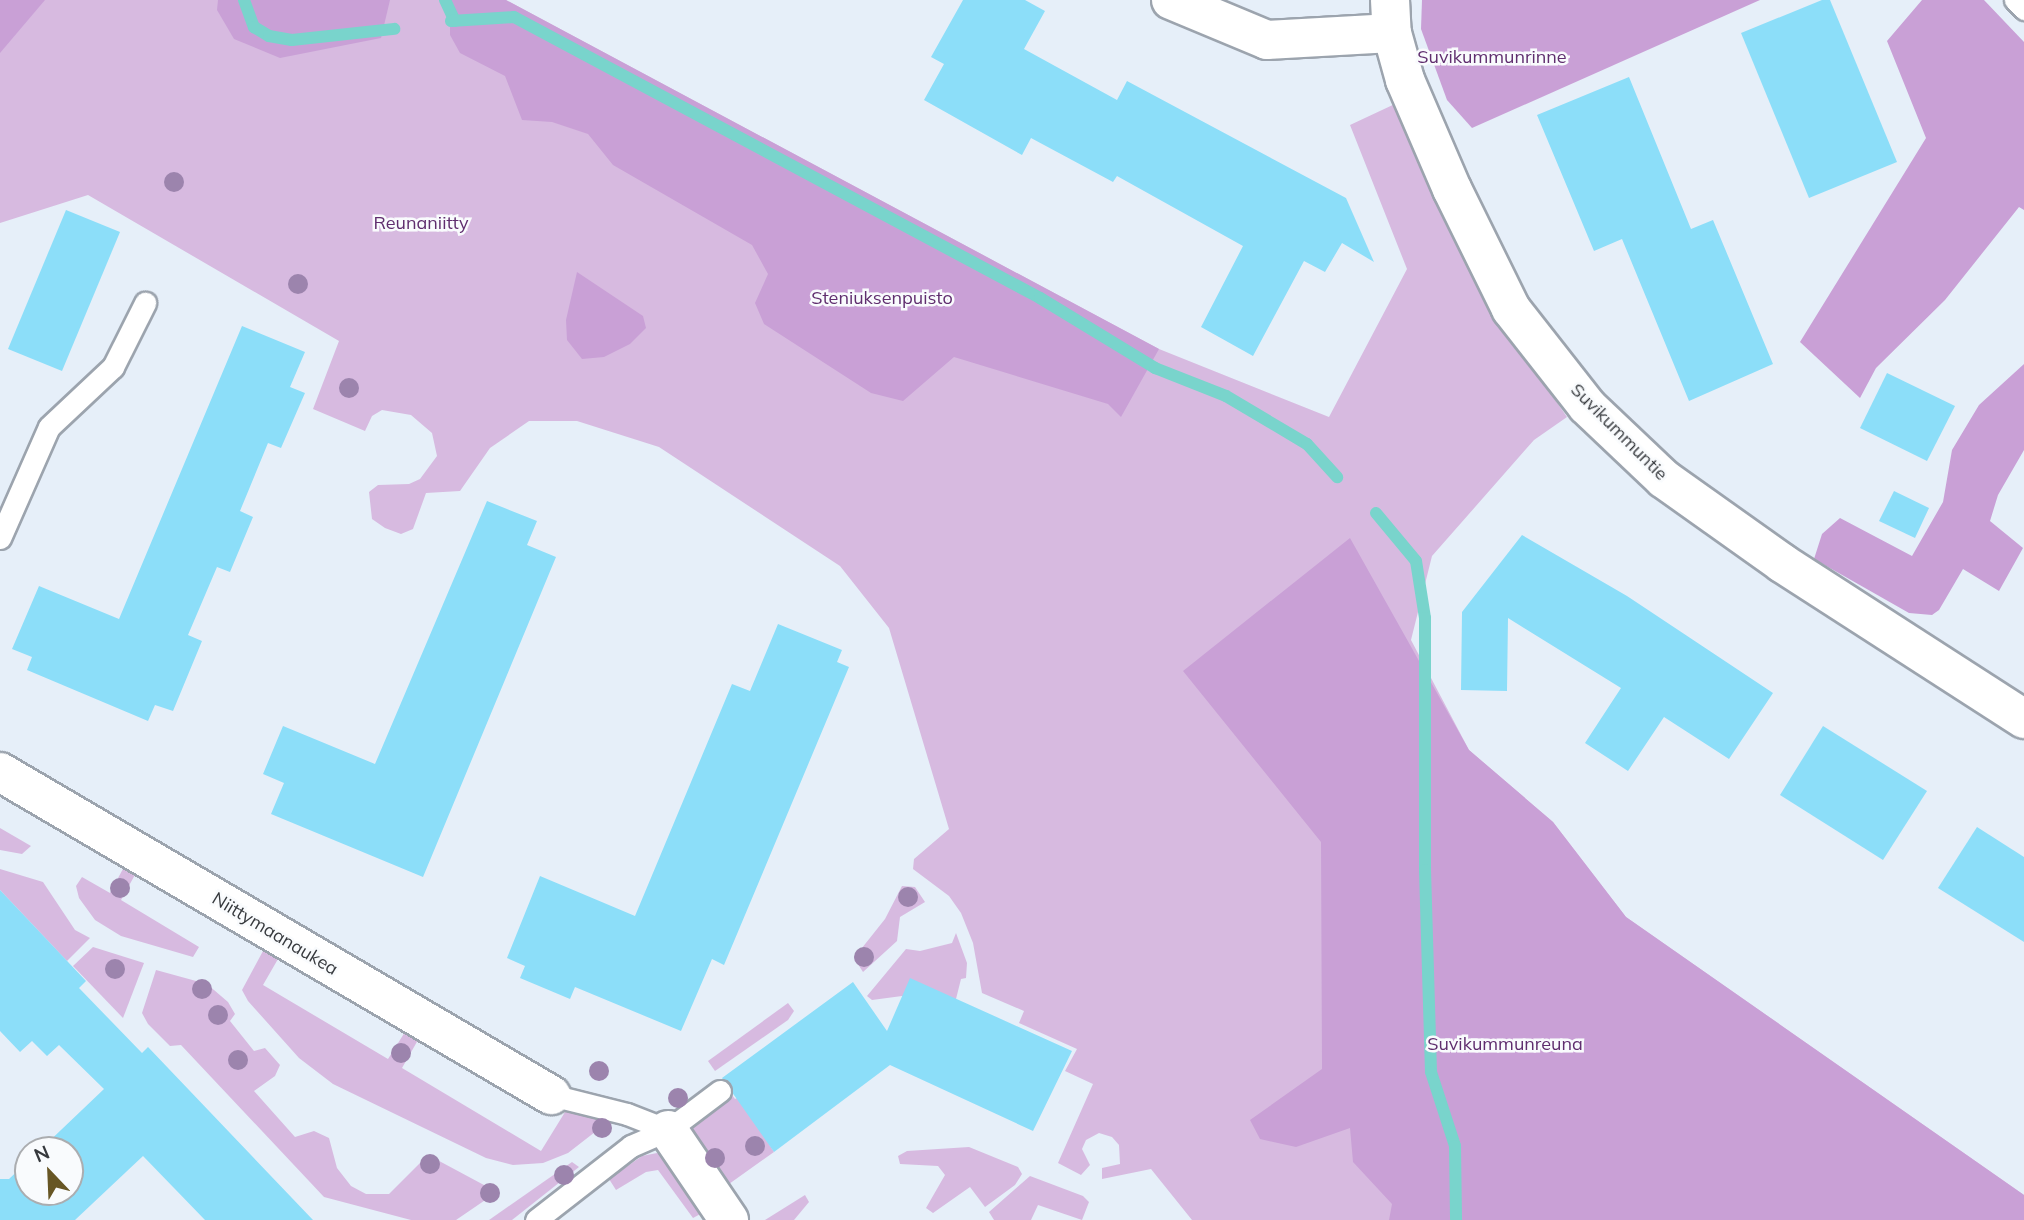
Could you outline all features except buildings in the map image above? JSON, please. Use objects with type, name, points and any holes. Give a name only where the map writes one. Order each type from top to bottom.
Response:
[{"type":"street","points":[[1171,0],[1267,40],[1391,16]]},
{"type":"street","name":"Suvikummuntie","points":[[1391,16],[1405,80],[1511,309],[1587,406],[1664,479],[1782,563],[2024,719]]},
{"type":"street","name":"Niittymaanaukea","points":[[0,772],[551,1095]]},
{"type":"street","points":[[668,1130],[729,1220]]},
{"type":"lane","points":[[2015,0],[2024,9]]},
{"type":"lane","points":[[0,538],[49,427],[113,367],[145,303]]},
{"type":"lane","points":[[536,1220],[631,1146],[668,1130],[720,1091]]},
{"type":"lane","points":[[551,1095],[627,1114],[668,1130]]},
{"type":"green space","name":"Reunaniitty","points":[[0,0],[506,0],[1159,349],[1329,417],[1407,269],[1350,125],[1397,103],[1496,315],[1567,417],[1534,440],[1432,556],[1411,640],[1469,750],[1553,822],[1626,917],[2024,1195],[2024,1220],[1192,1220],[1151,1169],[1102,1179],[1102,1168],[1120,1164],[1119,1145],[1112,1137],[1099,1133],[1086,1140],[1082,1149],[1090,1165],[1081,1175],[1058,1163],[1093,1084],[1065,1071],[1077,1049],[1019,1023],[1024,1011],[982,993],[973,943],[961,913],[949,896],[913,869],[914,859],[949,829],[889,628],[840,566],[659,447],[577,421],[529,421],[490,448],[460,491],[426,493],[413,529],[401,534],[385,528],[372,519],[369,492],[378,485],[409,484],[420,479],[437,456],[432,433],[411,415],[382,410],[372,416],[365,431],[313,409],[339,341],[88,195],[0,223]]},
{"type":"green space","points":[[0,0],[45,0],[0,53]]},
{"type":"green space","points":[[218,0],[390,0],[381,38],[280,58],[234,39],[217,10]]},
{"type":"green space","name":"Steniuksenpuisto","points":[[450,0],[506,0],[1159,349],[1121,417],[1108,404],[954,357],[903,401],[871,393],[764,324],[755,303],[768,274],[752,245],[613,165],[588,134],[552,122],[522,120],[505,76],[460,53],[450,35]]},
{"type":"green space","name":"Suvikummunrinne","points":[[1422,0],[1760,0],[1472,128],[1447,100],[1421,29]]},
{"type":"green space","points":[[1922,0],[1984,0],[2024,42],[2024,210],[2019,207],[1945,300],[1876,368],[1860,398],[1800,342],[1926,138],[1887,41]]},
{"type":"green space","points":[[577,272],[643,316],[646,328],[630,344],[604,357],[582,359],[567,340],[566,320]]},
{"type":"green space","points":[[2024,364],[2024,450],[1998,495],[1990,521],[2023,548],[1999,591],[1963,569],[1939,610],[1932,615],[1909,613],[1814,559],[1822,534],[1840,518],[1912,556],[1943,502],[1952,450],[1979,405]]},
{"type":"green space","name":"Suvikummunreuna","points":[[1350,538],[1469,750],[1553,822],[1626,917],[2024,1195],[2024,1220],[1389,1220],[1392,1204],[1353,1162],[1350,1128],[1296,1147],[1260,1139],[1250,1120],[1322,1069],[1321,842],[1183,671]]},
{"type":"green space","points":[[0,828],[31,846],[22,854],[0,850]]},
{"type":"green space","points":[[124,867],[136,873],[121,900],[199,947],[193,957],[121,936],[95,920],[79,898],[76,886],[82,877],[110,893]]},
{"type":"green space","points":[[0,869],[43,882],[75,930],[90,938],[67,961],[0,890]]},
{"type":"green space","points":[[902,886],[915,887],[925,902],[900,917],[897,941],[863,972],[854,958],[885,919]]},
{"type":"green space","points":[[956,933],[967,963],[966,978],[961,979],[956,999],[902,996],[872,1000],[867,996],[906,949],[920,951],[952,943]]},
{"type":"green space","points":[[93,947],[144,963],[123,1018],[73,966]]},
{"type":"green space","points":[[263,951],[278,959],[263,985],[388,1059],[405,1032],[418,1040],[402,1068],[541,1151],[570,1104],[604,1116],[595,1132],[568,1153],[543,1163],[513,1165],[486,1158],[333,1084],[299,1058],[248,1001],[242,990]]},
{"type":"green space","points":[[156,970],[207,984],[228,1002],[235,1014],[230,1021],[254,1051],[265,1048],[280,1065],[275,1076],[254,1091],[295,1137],[314,1131],[329,1138],[337,1168],[351,1186],[366,1194],[389,1194],[428,1155],[497,1192],[456,1220],[411,1220],[324,1197],[181,1045],[170,1046],[148,1024],[142,1013]]},
{"type":"green space","points":[[788,1003],[794,1011],[788,1020],[715,1071],[708,1061]]},
{"type":"green space","points":[[732,1095],[735,1099],[739,1097],[774,1152],[722,1189],[688,1129]]},
{"type":"green space","points":[[969,1147],[1018,1167],[1022,1174],[1015,1185],[985,1207],[970,1187],[933,1213],[926,1208],[945,1175],[938,1166],[900,1164],[898,1156],[907,1151]]},
{"type":"green space","points":[[657,1153],[669,1160],[704,1212],[693,1218],[658,1170],[646,1172],[616,1190],[609,1179],[642,1156]]},
{"type":"green space","points":[[572,1162],[579,1167],[512,1220],[489,1220]]},
{"type":"green space","points":[[1030,1176],[1083,1196],[1089,1202],[1082,1220],[1038,1205],[1031,1220],[994,1220],[989,1212]]},
{"type":"green space","points":[[805,1195],[809,1202],[794,1220],[765,1220]]},
{"type":"waterway","points":[[244,0],[254,27],[269,36],[292,40],[394,29]]},
{"type":"waterway","points":[[445,0],[455,21]]},
{"type":"waterway","points":[[451,21],[514,17],[1040,298],[1155,368],[1226,396],[1307,444],[1337,477]]},
{"type":"waterway","points":[[1376,513],[1416,561],[1425,618],[1425,870],[1431,1072],[1455,1146],[1456,1220]]}]
